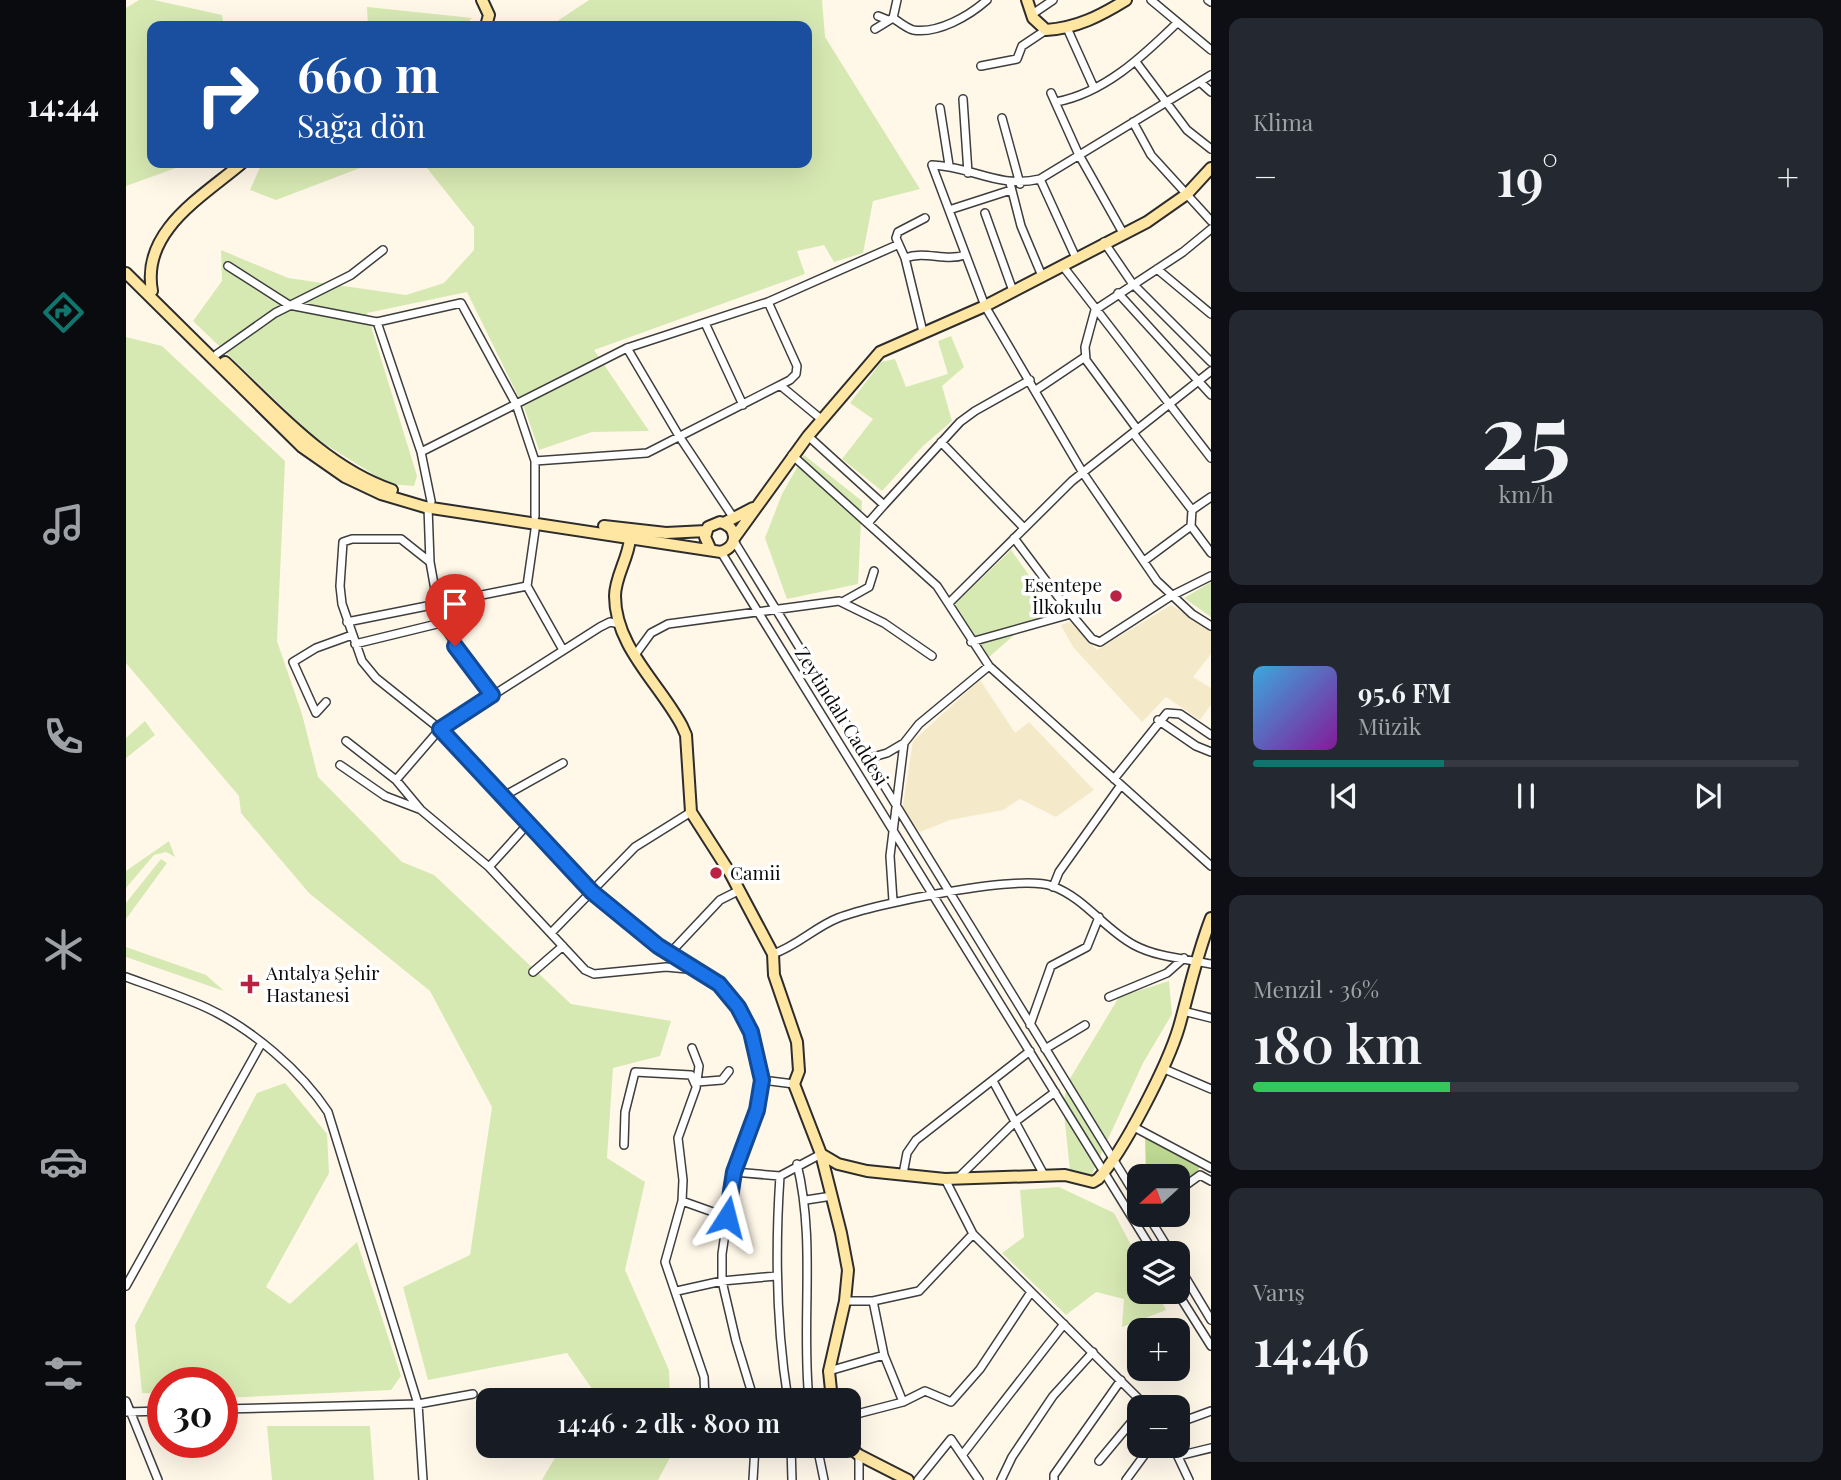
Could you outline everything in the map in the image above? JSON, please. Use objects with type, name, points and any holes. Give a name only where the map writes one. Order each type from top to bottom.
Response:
[{"type":"street","points":[[482,0],[489,15],[487,21]]},
{"type":"street","points":[[875,29],[891,19],[897,0]]},
{"type":"street","points":[[878,16],[891,19],[911,30],[926,30],[968,14],[987,0]]},
{"type":"street","points":[[1027,0],[1037,25],[1046,30]]},
{"type":"street","points":[[1031,15],[1053,0]]},
{"type":"street","points":[[981,66],[1017,59],[1022,46],[1046,30],[1067,28],[1096,19],[1126,0]]},
{"type":"street","points":[[1151,0],[1211,50]]},
{"type":"street","points":[[1056,102],[1081,97],[1136,62],[1177,23]]},
{"type":"street","points":[[1067,28],[1094,88]]},
{"type":"street","points":[[1136,62],[1187,130],[1211,149]]},
{"type":"street","points":[[949,211],[1011,186],[1040,179],[1078,153],[1167,104],[1211,75]]},
{"type":"street","points":[[1202,83],[1211,92]]},
{"type":"street","points":[[1051,93],[1078,153],[1123,233]]},
{"type":"street","points":[[963,99],[968,173]]},
{"type":"street","points":[[940,108],[949,165]]},
{"type":"street","points":[[1002,118],[1020,184]]},
{"type":"street","points":[[1133,122],[1151,155],[1211,221]]},
{"type":"street","points":[[1011,186],[949,165],[932,165],[985,306],[1083,473],[1171,596],[1211,626]]},
{"type":"street","points":[[152,290],[151,258],[166,229],[236,168]]},
{"type":"street","points":[[536,519],[630,539],[716,550],[729,549],[792,455],[880,352],[985,306],[1156,217],[1187,194],[1211,168]]},
{"type":"street","points":[[1040,179],[1076,258]]},
{"type":"street","points":[[1011,186],[1020,226],[1042,276]]},
{"type":"street","points":[[985,213],[1013,291]]},
{"type":"street","points":[[923,332],[905,258],[897,245],[898,232],[925,218]]},
{"type":"street","points":[[1036,390],[1084,356],[1095,310],[1211,229]]},
{"type":"street","points":[[1104,242],[1132,283],[1211,362]]},
{"type":"street","points":[[421,452],[627,348],[768,302],[897,245]]},
{"type":"street","points":[[217,354],[289,305],[351,275],[383,250]]},
{"type":"street","points":[[905,258],[917,253],[943,258],[965,255]]},
{"type":"street","points":[[126,265],[315,446],[385,488],[430,504]]},
{"type":"street","points":[[1062,265],[1211,458]]},
{"type":"street","points":[[228,266],[289,305],[377,322],[461,303],[516,404],[535,461],[536,519],[527,586],[563,650]]},
{"type":"street","points":[[1157,269],[1211,314]]},
{"type":"street","points":[[126,273],[302,447],[345,477],[381,494],[536,519],[666,533],[706,531]]},
{"type":"street","points":[[1118,293],[1211,395]]},
{"type":"street","points":[[535,461],[647,453],[781,386],[796,374],[797,366],[768,302]]},
{"type":"street","points":[[377,322],[421,452],[430,504],[430,562],[441,623],[492,695]]},
{"type":"street","points":[[705,323],[744,405]]},
{"type":"street","points":[[627,348],[729,520],[734,539],[776,611],[1127,1181]]},
{"type":"street","points":[[1084,356],[1192,510],[1191,526],[1211,553]]},
{"type":"street","points":[[949,603],[1083,473],[1211,371]]},
{"type":"street","points":[[869,522],[941,442],[975,411],[1030,380]]},
{"type":"street","points":[[781,386],[821,419]]},
{"type":"street","points":[[808,436],[884,505]]},
{"type":"street","points":[[941,442],[1024,528]]},
{"type":"street","points":[[792,455],[937,586],[989,666],[1211,866]]},
{"type":"street","points":[[1192,510],[1211,497]]},
{"type":"street","points":[[716,550],[706,543],[706,531],[712,524],[729,520],[756,507]]},
{"type":"street","points":[[1144,561],[1191,526]]},
{"type":"street","points":[[1014,538],[1071,614],[1092,639],[1100,642],[1171,596],[1211,576]]},
{"type":"street","points":[[430,562],[401,539],[345,540],[341,548],[340,586],[347,622],[362,661],[376,678],[440,729],[592,892],[658,946],[719,984],[738,1007],[751,1032],[762,1080],[757,1110],[734,1172],[722,1281],[750,1388]]},
{"type":"street","points":[[630,539],[627,560],[615,593],[620,624],[635,655],[676,714],[686,735],[691,812],[740,890],[773,954],[774,975],[796,1042],[799,1071],[794,1084],[821,1154],[848,1270],[845,1301],[829,1371],[831,1388]]},
{"type":"street","name":"Zeytindalı Caddesi","points":[[716,550],[760,613],[1147,1241]]},
{"type":"street","points":[[635,655],[651,633],[668,624],[844,601],[869,587],[874,572]]},
{"type":"street","points":[[347,622],[527,586]]},
{"type":"street","points":[[844,601],[884,623],[932,656]]},
{"type":"street","points":[[971,642],[1071,614]]},
{"type":"street","points":[[396,780],[440,729],[610,622],[620,624]]},
{"type":"street","points":[[326,702],[316,713],[293,662],[316,648],[441,623]]},
{"type":"street","points":[[866,759],[887,753],[904,744],[919,724],[989,666]]},
{"type":"street","points":[[1114,779],[1165,714],[1177,713],[1211,736]]},
{"type":"street","points":[[1158,720],[1196,746],[1211,752]]},
{"type":"street","points":[[346,741],[396,780],[421,810],[489,867],[585,970],[594,974],[666,967],[698,970]]},
{"type":"street","points":[[893,901],[890,856],[904,744]]},
{"type":"street","points":[[502,797],[563,762]]},
{"type":"street","points":[[341,765],[385,796],[421,810]]},
{"type":"street","points":[[1053,887],[1059,872],[1121,785]]},
{"type":"street","points":[[551,933],[635,847],[691,812]]},
{"type":"street","points":[[489,867],[528,824]]},
{"type":"street","points":[[773,954],[793,947],[836,919],[893,901],[1004,884],[1040,883],[1080,901],[1132,944],[1211,964]]},
{"type":"street","points":[[671,952],[720,900],[740,890]]},
{"type":"street","points":[[1030,1025],[1051,965],[1087,947],[1099,917]]},
{"type":"street","points":[[821,1154],[838,1164],[951,1179],[1065,1175],[1093,1182],[1113,1158],[1162,1068],[1179,1029],[1189,959],[1211,918]]},
{"type":"street","points":[[533,972],[563,946]]},
{"type":"street","points":[[1109,998],[1167,973],[1189,959]]},
{"type":"street","points":[[126,977],[208,1009],[261,1044],[320,1099],[328,1112],[418,1404],[423,1480]]},
{"type":"street","points":[[1183,1010],[1211,1018]]},
{"type":"street","points":[[1045,1049],[1085,1025]]},
{"type":"street","points":[[126,1286],[261,1044]]},
{"type":"street","points":[[692,1048],[699,1066],[696,1085],[678,1138],[682,1201],[665,1262],[704,1377],[704,1388]]},
{"type":"street","points":[[903,1174],[907,1153],[916,1140],[1030,1051]]},
{"type":"street","points":[[1162,1068],[1211,1089]]},
{"type":"street","points":[[696,1085],[722,1080],[729,1071]]},
{"type":"street","points":[[624,1145],[625,1112],[630,1082],[635,1072],[691,1074],[696,1085]]},
{"type":"street","points":[[762,1080],[794,1084]]},
{"type":"street","points":[[993,1082],[1044,1175]]},
{"type":"street","points":[[951,1179],[1015,1122],[1055,1092]]},
{"type":"street","points":[[1132,1126],[1211,1168]]},
{"type":"street","points":[[734,1172],[780,1176],[797,1164],[821,1154]]},
{"type":"street","points":[[797,1164],[806,1200],[809,1276],[804,1340],[808,1388]]},
{"type":"street","points":[[1190,1182],[1200,1175],[1211,1181]]},
{"type":"street","points":[[780,1176],[776,1276],[780,1348],[786,1388]]},
{"type":"street","points":[[951,1179],[973,1234],[1135,1395]]},
{"type":"street","points":[[806,1200],[832,1196]]},
{"type":"street","points":[[682,1201],[727,1217]]},
{"type":"street","points":[[845,1301],[873,1301],[911,1294],[924,1288],[973,1234]]},
{"type":"street","points":[[677,1291],[722,1281],[776,1276]]},
{"type":"street","points":[[1190,1285],[1211,1320]]},
{"type":"street","points":[[861,1413],[903,1402],[925,1391],[951,1402],[980,1369],[1031,1292]]},
{"type":"street","points":[[873,1301],[884,1355],[903,1402]]},
{"type":"street","points":[[1185,1304],[1211,1346]]},
{"type":"street","points":[[963,1454],[1064,1324]]},
{"type":"street","points":[[1001,1480],[1012,1457],[1053,1396],[1093,1352]]},
{"type":"street","points":[[829,1371],[884,1355]]},
{"type":"street","points":[[1054,1480],[1054,1475],[1121,1380]]},
{"type":"street","points":[[238,1409],[418,1404],[473,1394]]},
{"type":"street","points":[[126,1401],[127,1412],[158,1480]]},
{"type":"street","points":[[127,1412],[147,1411]]},
{"type":"street","points":[[1190,1419],[1211,1411]]},
{"type":"street","points":[[1100,1461],[1127,1428]]},
{"type":"street","points":[[918,1480],[951,1439],[979,1480]]},
{"type":"street","points":[[1190,1453],[1211,1448]]},
{"type":"street","points":[[861,1456],[908,1480]]},
{"type":"street","points":[[753,1480],[754,1458]]},
{"type":"street","points":[[791,1458],[792,1480]]},
{"type":"street","points":[[819,1458],[824,1480]]},
{"type":"street","points":[[859,1458],[859,1480]]},
{"type":"street","points":[[1126,1480],[1142,1458]]},
{"type":"street","points":[[1179,1458],[1189,1480]]},
{"type":"shaded area","points":[[1171,605],[1211,630],[1211,654],[1193,677],[1211,688],[1211,705],[1200,720],[1166,697],[1142,722],[1073,647],[1061,625],[1070,622],[1097,650]]},
{"type":"shaded area","points":[[980,680],[1015,733],[1029,722],[1094,790],[1056,817],[1020,799],[1003,810],[950,820],[920,832],[902,811],[913,741]]},
{"type":"green space","points":[[139,0],[154,0],[222,15],[223,21],[147,21],[147,168],[176,168],[126,186],[126,8]]},
{"type":"green space","points":[[589,0],[822,0],[825,37],[920,189],[873,201],[863,253],[834,262],[824,245],[797,251],[805,274],[594,350],[649,431],[592,432],[539,450],[525,410],[467,292],[367,313],[417,476],[414,486],[389,484],[315,438],[193,321],[222,281],[221,250],[288,278],[406,295],[444,283],[474,250],[474,227],[427,168],[812,168],[812,21],[558,21]]},
{"type":"green space","points":[[367,7],[472,18],[469,21],[368,21]]},
{"type":"green space","points":[[260,168],[360,168],[276,200],[250,190]]},
{"type":"green space","points":[[951,336],[964,367],[942,386],[952,421],[923,446],[882,491],[842,459],[873,419],[850,403],[881,362],[895,359],[906,387],[948,374],[938,341]]},
{"type":"green space","points":[[126,337],[162,346],[285,461],[277,641],[302,714],[318,777],[402,862],[434,875],[571,1004],[671,1021],[660,1056],[613,1068],[607,1158],[645,1182],[625,1270],[669,1370],[670,1388],[592,1388],[567,1353],[428,1380],[403,1287],[470,1255],[492,1107],[430,991],[309,893],[241,813],[239,796],[126,663]]},
{"type":"green space","points":[[804,455],[862,501],[858,584],[787,599],[765,538],[782,494]]},
{"type":"green space","points":[[1011,550],[1054,610],[1020,630],[989,657],[955,604]]},
{"type":"green space","points":[[1211,582],[1211,617],[1184,598]]},
{"type":"green space","points":[[145,721],[155,735],[126,758],[126,738]]},
{"type":"green space","points":[[169,841],[175,857],[166,852],[154,855],[126,888],[126,871]]},
{"type":"green space","points":[[161,859],[167,863],[126,919],[126,903]]},
{"type":"green space","points":[[126,947],[206,975],[224,991],[126,957]]},
{"type":"green space","points":[[1169,981],[1172,1014],[1143,1063],[1091,1176],[1070,1171],[1063,1104],[1068,1082],[1119,997]]},
{"type":"green space","points":[[285,1083],[327,1134],[329,1173],[266,1287],[290,1304],[357,1242],[401,1376],[391,1390],[238,1397],[238,1367],[147,1367],[147,1393],[142,1393],[135,1325],[257,1093]]},
{"type":"green space","points":[[1145,1136],[1201,1165],[1190,1181],[1190,1164],[1146,1164]]},
{"type":"green space","points":[[1059,1187],[1114,1213],[1129,1241],[1127,1304],[1163,1304],[1166,1310],[1145,1318],[1127,1318],[1127,1325],[1122,1327],[1124,1299],[1096,1292],[1066,1315],[1002,1253],[1024,1237],[1020,1190]]},
{"type":"green space","points":[[267,1426],[370,1426],[374,1480],[272,1480]]},
{"type":"green space","points":[[555,1458],[670,1458],[658,1480],[542,1480]]},
{"type":"place","name":"Esentepe İlkokulu","points":[[1116,596]]},
{"type":"place","name":"Camii","points":[[716,873]]},
{"type":"place","name":"Antalya Şehir Hastanesi","points":[[250,984]]},
{"type":"route","points":[[455,646],[492,695],[440,729],[592,892],[598,894],[658,946],[719,984],[738,1007],[751,1032],[762,1080],[748,1140],[734,1172],[727,1217]]}]
